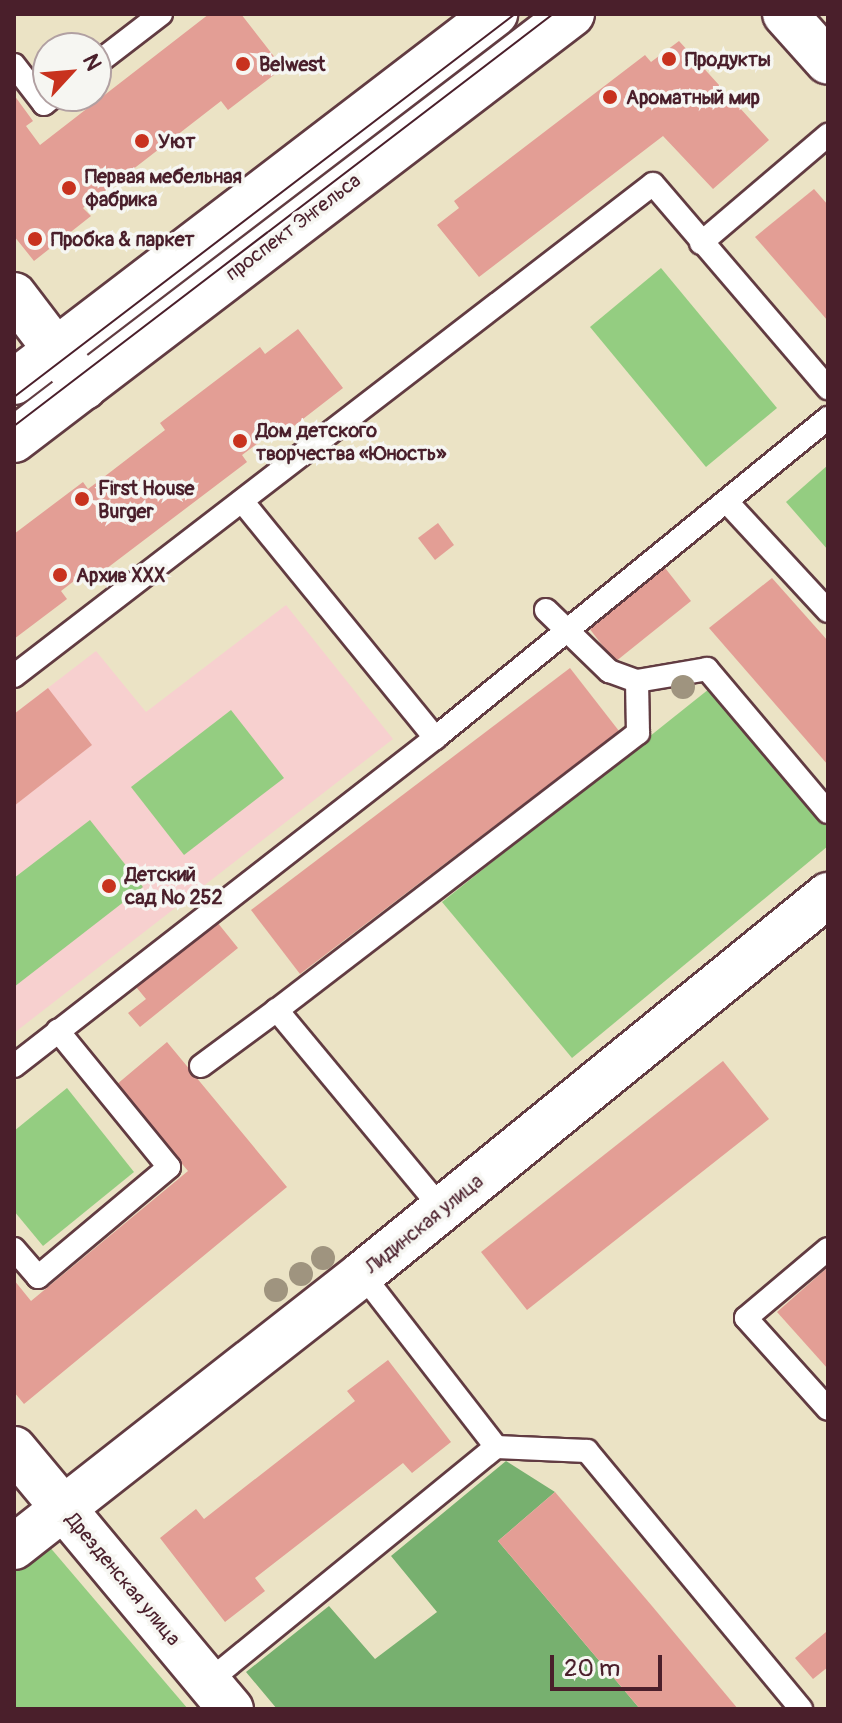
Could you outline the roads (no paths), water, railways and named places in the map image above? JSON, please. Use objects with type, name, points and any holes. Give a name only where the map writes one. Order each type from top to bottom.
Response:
[{"type":"street","points":[[14,382],[495,14]]},
{"type":"street","name":"проспект Энгельса","points":[[14,440],[572,14]]},
{"type":"street","points":[[785,14],[828,62]]},
{"type":"street","points":[[14,295],[84,387]]},
{"type":"street","name":"Лидинская улица","points":[[14,1547],[362,1274],[828,895]]},
{"type":"street","name":"Дрезденская улица","points":[[14,1449],[220,1695]]},
{"type":"lane","points":[[112,52],[161,14]]},
{"type":"lane","points":[[14,65],[32,88]]},
{"type":"lane","points":[[701,243],[828,135]]},
{"type":"lane","points":[[14,676],[653,184],[828,388]]},
{"type":"lane","points":[[14,1066],[435,738],[566,628],[728,503],[828,418]]},
{"type":"lane","points":[[242,501],[435,738]]},
{"type":"lane","points":[[728,503],[828,611]]},
{"type":"lane","points":[[546,610],[609,671],[637,681],[707,669],[828,812]]},
{"type":"lane","points":[[201,1066],[638,733],[637,681]]},
{"type":"lane","points":[[277,1010],[442,1209]]},
{"type":"lane","points":[[14,1249],[38,1277],[169,1167],[58,1031]]},
{"type":"lane","points":[[828,1249],[746,1318],[828,1409]]},
{"type":"lane","points":[[362,1274],[496,1447]]},
{"type":"lane","points":[[220,1695],[496,1447],[587,1451],[801,1709]]},
{"type":"tram line","points":[[14,397],[515,14]]},
{"type":"tram line","points":[[14,426],[553,14]]},
{"type":"place","name":"Продукты","points":[[669,59]]},
{"type":"place","name":"Belwest","points":[[243,64]]},
{"type":"place","name":"Ароматный мир","points":[[610,97]]},
{"type":"place","name":"Уют","points":[[142,141]]},
{"type":"place","name":"Первая мебельная фабрика","points":[[69,188]]},
{"type":"place","name":"Пробка & паркет","points":[[35,239]]},
{"type":"place","name":"Дом детского творчества «Юность»","points":[[240,441]]},
{"type":"place","name":"First House Burger","points":[[82,499]]},
{"type":"place","name":"Архив XXX","points":[[60,575]]},
{"type":"place","name":"Детский сад № 252","points":[[109,886]]}]
